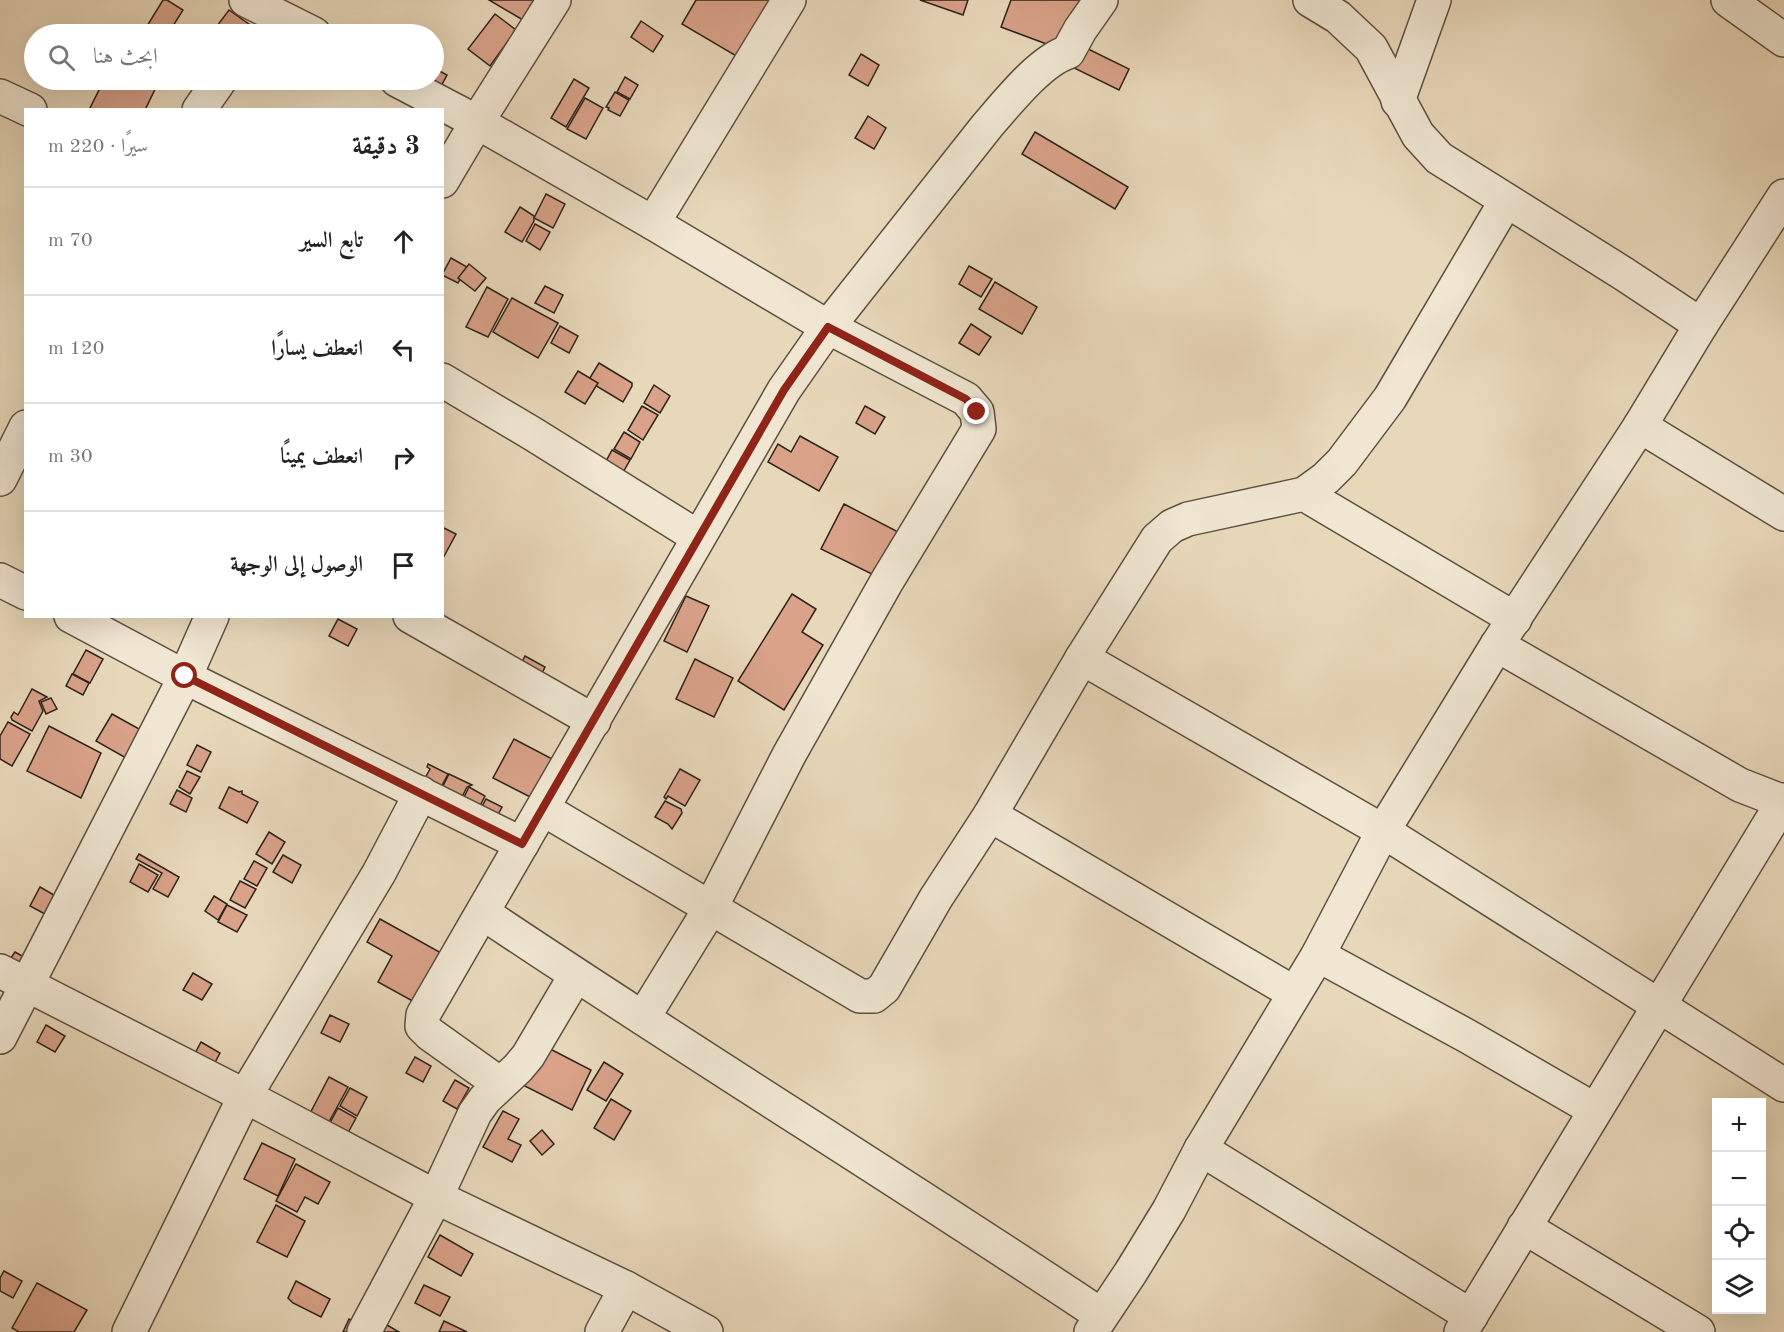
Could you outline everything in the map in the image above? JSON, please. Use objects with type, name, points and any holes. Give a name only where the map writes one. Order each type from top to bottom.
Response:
[{"type":"street","points":[[444,178],[554,0]]},
{"type":"street","points":[[653,223],[789,0]]},
{"type":"street","points":[[500,1084],[430,1034],[422,1026],[423,1015],[784,390],[828,327],[1013,96],[1056,56],[1068,52],[1101,0]]},
{"type":"street","points":[[1310,0],[1338,17],[1371,48],[1418,135],[1439,158],[1624,274],[1701,326]]},
{"type":"street","points":[[1398,101],[1434,0]]},
{"type":"street","points":[[1728,0],[1784,40]]},
{"type":"street","points":[[261,11],[291,24]]},
{"type":"street","points":[[200,108],[213,90]]},
{"type":"street","points":[[417,90],[653,223],[828,327],[966,399],[977,412],[978,429],[887,582],[789,755],[710,909],[643,1018]]},
{"type":"street","points":[[0,96],[26,108]]},
{"type":"street","points":[[483,914],[954,1217],[1096,1323],[1169,1210],[1201,1149],[1318,955],[1383,831],[1506,632],[1640,426],[1784,196]]},
{"type":"street","points":[[543,809],[860,996],[874,996],[884,988],[936,898],[990,815],[1082,658],[1157,539],[1172,526],[1188,519],[1304,494],[1326,478],[1342,462],[1390,398],[1506,201]]},
{"type":"street","points":[[444,381],[698,537]]},
{"type":"street","points":[[1640,426],[1784,514]]},
{"type":"street","points":[[0,479],[24,431]]},
{"type":"street","points":[[1201,1149],[1466,1324],[1784,801],[1740,785],[1506,632],[1304,494]]},
{"type":"street","points":[[0,580],[24,592]]},
{"type":"street","points":[[75,618],[185,676],[522,844]]},
{"type":"street","points":[[0,1037],[14,978],[185,676],[211,618]]},
{"type":"street","points":[[414,618],[594,721]]},
{"type":"street","points":[[1082,658],[1383,831],[1784,1085]]},
{"type":"street","points":[[129,1332],[245,1096],[379,873],[421,793]]},
{"type":"street","points":[[990,815],[1294,993]]},
{"type":"street","points":[[1318,955],[1467,1036],[1595,1110]]},
{"type":"street","points":[[364,1332],[436,1197],[475,1113],[485,1099],[528,1056],[576,975]]},
{"type":"street","points":[[14,978],[436,1197],[626,1288],[706,1332]]},
{"type":"street","points":[[1524,1227],[1698,1332]]},
{"type":"street","points":[[602,1332],[626,1288]]},
{"type":"building","points":[[163,0],[183,10],[174,24],[148,24]]},
{"type":"building","points":[[489,0],[548,0],[528,23]]},
{"type":"building","points":[[696,0],[772,0],[748,63],[682,24]]},
{"type":"building","points":[[920,0],[968,0],[963,15]]},
{"type":"building","points":[[1011,0],[1088,0],[1068,52],[1001,27]]},
{"type":"building","points":[[229,10],[249,24],[218,24]]},
{"type":"building","points":[[495,14],[516,30],[490,66],[468,49]]},
{"type":"building","points":[[641,21],[663,36],[653,52],[631,37]]},
{"type":"building","points":[[1078,44],[1129,69],[1119,90],[1068,65]]},
{"type":"building","points":[[861,54],[879,65],[868,86],[849,75]]},
{"type":"building","points":[[625,77],[638,85],[630,99],[617,92]]},
{"type":"building","points":[[574,79],[589,88],[566,127],[551,118]]},
{"type":"building","points":[[99,90],[155,90],[146,108],[90,108]]},
{"type":"building","points":[[615,92],[629,100],[620,116],[606,107]]},
{"type":"building","points":[[585,98],[603,108],[586,139],[567,129]]},
{"type":"building","points":[[868,116],[886,128],[874,149],[855,138]]},
{"type":"building","points":[[1035,132],[1128,187],[1115,209],[1022,154]]},
{"type":"building","points":[[546,194],[565,204],[553,228],[534,218]]},
{"type":"building","points":[[520,207],[534,216],[534,221],[522,242],[505,232]]},
{"type":"building","points":[[535,224],[550,232],[540,250],[526,241]]},
{"type":"building","points":[[451,258],[467,267],[458,283],[444,276]]},
{"type":"building","points":[[469,264],[486,278],[475,291],[458,278]]},
{"type":"building","points":[[969,266],[992,279],[981,297],[959,284]]},
{"type":"building","points":[[995,282],[1037,307],[1022,334],[979,309]]},
{"type":"building","points":[[545,286],[563,295],[554,313],[535,303]]},
{"type":"building","points":[[487,287],[508,299],[488,337],[466,327]]},
{"type":"building","points":[[512,298],[558,323],[538,358],[493,332]]},
{"type":"building","points":[[971,324],[991,337],[979,355],[959,343]]},
{"type":"building","points":[[560,326],[578,336],[569,353],[551,343]]},
{"type":"building","points":[[599,363],[632,383],[623,402],[588,381]]},
{"type":"building","points":[[578,371],[598,383],[585,404],[565,392]]},
{"type":"building","points":[[654,385],[670,396],[660,413],[644,403]]},
{"type":"building","points":[[642,406],[658,415],[643,440],[628,430]]},
{"type":"building","points":[[865,406],[885,417],[875,434],[856,423]]},
{"type":"building","points":[[624,432],[640,442],[631,459],[614,449]]},
{"type":"building","points":[[800,436],[838,457],[819,491],[768,462],[778,444],[791,452]]},
{"type":"building","points":[[612,450],[630,460],[622,474],[604,465]]},
{"type":"building","points":[[844,504],[906,536],[884,580],[821,549]]},
{"type":"building","points":[[444,528],[456,534],[444,556]]},
{"type":"building","points":[[792,594],[816,609],[802,632],[823,645],[784,710],[738,681]]},
{"type":"building","points":[[686,596],[709,606],[687,652],[664,641]]},
{"type":"building","points":[[338,619],[357,629],[348,646],[329,636]]},
{"type":"building","points":[[86,650],[103,659],[90,683],[73,674]]},
{"type":"building","points":[[525,656],[545,667],[535,687],[515,676]]},
{"type":"building","points":[[695,659],[733,678],[714,717],[676,699]]},
{"type":"building","points":[[72,674],[89,683],[83,695],[66,686]]},
{"type":"building","points":[[32,689],[47,697],[39,701],[43,711],[32,731],[12,720],[11,717],[14,712],[18,715]]},
{"type":"building","points":[[51,698],[57,709],[46,714],[41,702]]},
{"type":"building","points":[[112,714],[141,730],[126,758],[96,741]]},
{"type":"building","points":[[8,722],[30,734],[12,766],[0,759],[0,736]]},
{"type":"building","points":[[49,726],[101,753],[81,798],[27,771]]},
{"type":"building","points":[[514,739],[558,762],[538,801],[493,778]]},
{"type":"building","points":[[197,745],[211,752],[201,772],[187,765]]},
{"type":"building","points":[[428,764],[448,774],[438,793],[423,782],[430,769],[427,767]]},
{"type":"building","points":[[680,769],[700,780],[685,806],[668,796],[666,799],[664,797]]},
{"type":"building","points":[[187,771],[200,777],[190,794],[179,787]]},
{"type":"building","points":[[449,774],[472,785],[467,787],[459,803],[441,790]]},
{"type":"building","points":[[229,787],[239,792],[242,791],[242,794],[258,802],[247,823],[219,808]]},
{"type":"building","points":[[469,787],[485,796],[477,812],[463,799]]},
{"type":"building","points":[[177,790],[192,798],[186,812],[170,804]]},
{"type":"building","points":[[486,799],[502,807],[495,820],[479,812]]},
{"type":"building","points":[[665,801],[681,809],[682,813],[672,829],[655,817]]},
{"type":"building","points":[[269,832],[285,842],[272,864],[256,854]]},
{"type":"building","points":[[139,854],[179,877],[168,897],[153,889],[162,873],[136,859]]},
{"type":"building","points":[[283,855],[301,865],[292,883],[273,872]]},
{"type":"building","points":[[254,861],[267,868],[257,886],[244,879]]},
{"type":"building","points":[[139,864],[158,875],[148,892],[130,882]]},
{"type":"building","points":[[240,881],[256,889],[245,908],[230,900]]},
{"type":"building","points":[[40,887],[54,895],[56,901],[45,916],[30,906]]},
{"type":"building","points":[[214,896],[227,904],[218,920],[205,911]]},
{"type":"building","points":[[227,905],[247,915],[237,932],[218,922]]},
{"type":"building","points":[[380,919],[443,954],[416,1003],[378,982],[392,956],[367,942]]},
{"type":"building","points":[[15,952],[24,957],[17,968],[8,962]]},
{"type":"building","points":[[193,973],[212,984],[202,1000],[183,990]]},
{"type":"building","points":[[330,1015],[349,1024],[340,1042],[321,1033]]},
{"type":"building","points":[[46,1025],[65,1036],[55,1052],[37,1042]]},
{"type":"building","points":[[531,1039],[591,1070],[572,1110],[511,1079]]},
{"type":"building","points":[[201,1042],[220,1053],[211,1070],[192,1059]]},
{"type":"building","points":[[415,1057],[431,1066],[423,1082],[406,1073]]},
{"type":"building","points":[[604,1062],[623,1074],[606,1101],[587,1090]]},
{"type":"building","points":[[329,1077],[348,1087],[324,1131],[306,1121]]},
{"type":"building","points":[[455,1080],[469,1088],[457,1109],[443,1101]]},
{"type":"building","points":[[350,1088],[367,1097],[357,1116],[340,1106]]},
{"type":"building","points":[[611,1099],[631,1111],[614,1140],[594,1128]]},
{"type":"building","points":[[338,1108],[356,1118],[343,1142],[325,1132]]},
{"type":"building","points":[[503,1111],[519,1119],[508,1139],[521,1145],[512,1162],[483,1147]]},
{"type":"building","points":[[542,1130],[554,1144],[542,1155],[530,1141]]},
{"type":"building","points":[[262,1143],[295,1159],[278,1196],[244,1179]]},
{"type":"building","points":[[296,1164],[330,1182],[318,1204],[305,1197],[297,1212],[276,1201]]},
{"type":"building","points":[[276,1205],[305,1221],[287,1257],[257,1242]]},
{"type":"building","points":[[440,1235],[473,1254],[461,1276],[428,1257]]},
{"type":"building","points":[[4,1271],[22,1281],[13,1298],[0,1291],[0,1278]]},
{"type":"building","points":[[296,1281],[330,1299],[321,1317],[293,1303],[288,1298]]},
{"type":"building","points":[[37,1283],[87,1310],[74,1332],[19,1332],[12,1328]]},
{"type":"building","points":[[424,1285],[450,1297],[440,1316],[415,1303]]},
{"type":"building","points":[[349,1319],[358,1323],[353,1332],[343,1332]]},
{"type":"building","points":[[444,1321],[467,1332],[439,1332]]},
{"type":"building","points":[[387,1325],[399,1332],[383,1332]]},
{"type":"route","points":[[185,676],[522,844],[784,390],[828,327],[966,399],[977,412]]}]
